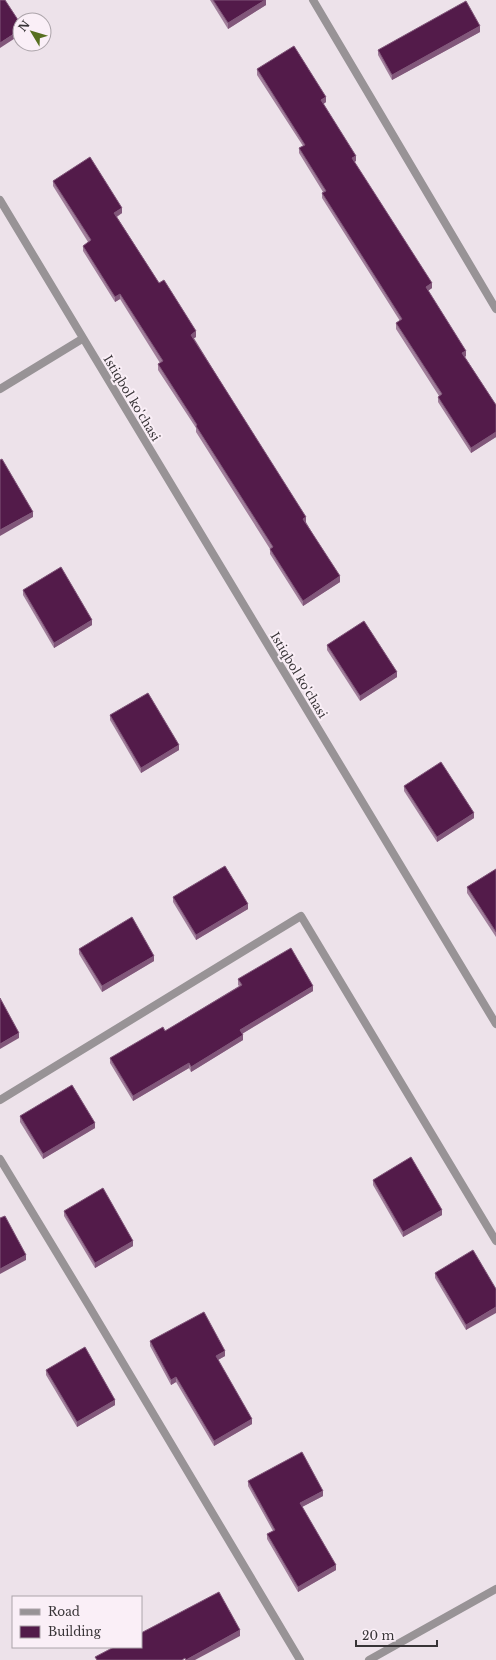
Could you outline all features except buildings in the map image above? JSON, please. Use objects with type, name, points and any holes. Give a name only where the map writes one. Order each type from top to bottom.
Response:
[{"type":"street","points":[[313,0],[496,309]]},
{"type":"street","name":"Istiqbol ko'chasi","points":[[0,200],[82,339],[496,1024]]},
{"type":"street","points":[[0,389],[82,339]]},
{"type":"street","points":[[0,1100],[301,916],[496,1241]]},
{"type":"street","points":[[0,1159],[4,1173],[94,1313],[300,1660]]},
{"type":"street","points":[[375,1659],[496,1589]]}]
